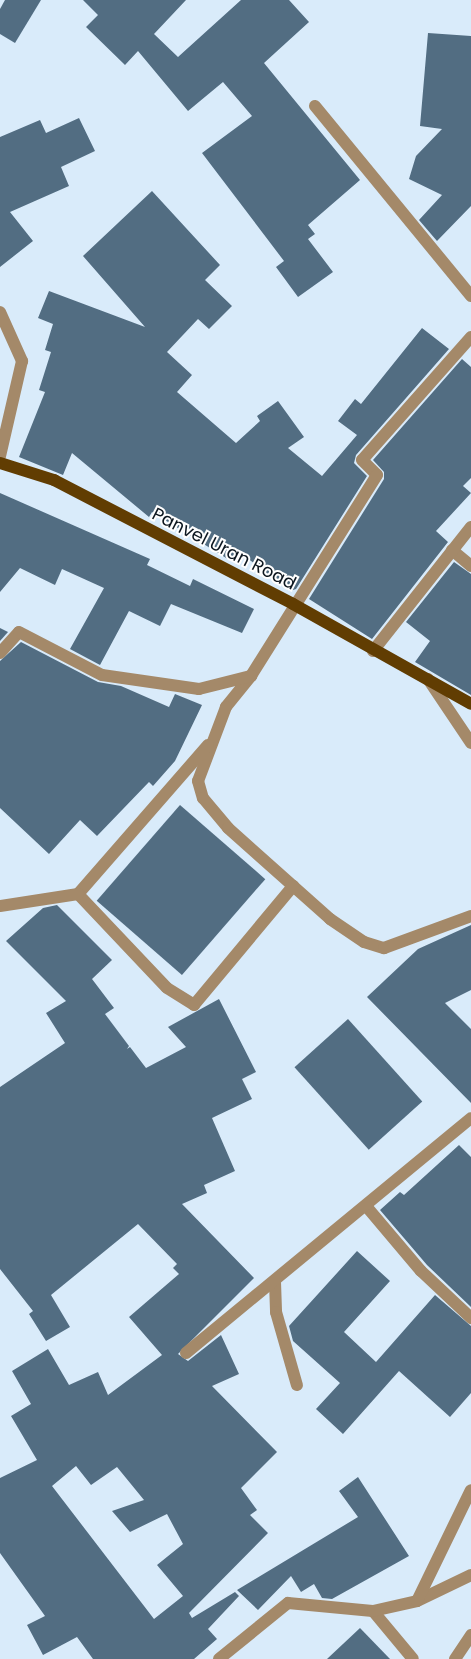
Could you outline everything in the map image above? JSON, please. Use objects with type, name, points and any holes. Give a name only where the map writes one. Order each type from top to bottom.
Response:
[{"type":"main road","name":"Panvel Uran Road","points":[[0,463],[54,480],[293,604],[373,651],[427,678],[471,704]]},
{"type":"street","points":[[316,106],[471,296]]},
{"type":"street","points":[[0,312],[22,362],[0,456]]},
{"type":"street","points":[[471,337],[362,460],[378,475],[293,604],[250,676],[226,707],[198,781],[203,798],[228,828],[293,886],[364,942],[384,948],[471,916]]},
{"type":"street","points":[[373,651],[471,527]]},
{"type":"street","points":[[452,550],[471,566]]},
{"type":"street","points":[[0,653],[19,632],[102,675],[200,690],[250,676]]},
{"type":"street","points":[[427,678],[471,743]]},
{"type":"street","points":[[0,906],[78,894],[214,737]]},
{"type":"street","points":[[78,894],[167,988],[194,1004],[293,886]]},
{"type":"street","points":[[186,1353],[276,1282],[471,1118]]},
{"type":"street","points":[[366,1206],[421,1270],[471,1318]]},
{"type":"street","points":[[276,1282],[276,1312],[297,1385]]},
{"type":"street","points":[[417,1600],[471,1490]]},
{"type":"street","points":[[219,1659],[288,1603],[373,1612],[417,1600],[471,1575]]},
{"type":"street","points":[[373,1612],[413,1659]]},
{"type":"street","points":[[455,1659],[471,1633]]},
{"type":"building","points":[[5,0],[41,0],[15,43],[0,34],[0,9]]},
{"type":"building","points":[[83,0],[186,0],[154,34],[178,57],[241,0],[289,0],[309,22],[264,63],[360,180],[308,225],[315,234],[308,239],[333,272],[298,297],[276,267],[284,261],[202,153],[252,116],[223,82],[188,111],[138,51],[125,65],[86,27],[98,15]]},
{"type":"building","points":[[428,33],[471,36],[471,206],[437,241],[419,220],[442,195],[409,179],[416,156],[442,129],[420,126]]},
{"type":"building","points":[[79,118],[95,151],[61,167],[69,186],[10,212],[33,241],[0,267],[0,137],[40,120],[46,133]]},
{"type":"building","points":[[152,191],[220,265],[205,280],[232,306],[209,329],[198,319],[167,352],[192,375],[177,392],[236,443],[260,421],[257,416],[278,401],[304,437],[288,448],[322,476],[357,435],[338,421],[355,399],[361,404],[422,328],[449,349],[356,455],[354,463],[367,476],[296,589],[290,591],[238,551],[231,561],[152,512],[149,517],[72,453],[63,475],[19,457],[45,392],[39,390],[51,352],[45,350],[53,324],[38,318],[49,291],[145,327],[83,256]]},
{"type":"building","points":[[462,359],[471,367],[471,478],[463,486],[471,493],[436,531],[448,542],[372,639],[309,599],[384,479],[384,472],[373,460]]},
{"type":"building","points":[[0,493],[150,559],[147,565],[190,586],[193,579],[254,609],[242,633],[171,604],[160,626],[129,611],[100,665],[70,649],[104,588],[62,569],[55,585],[20,568],[0,592]]},
{"type":"building","points":[[454,562],[471,574],[471,695],[415,662],[430,641],[406,622]]},
{"type":"building","points":[[0,628],[8,632],[0,641]]},
{"type":"building","points":[[21,642],[98,682],[121,686],[169,707],[175,694],[202,705],[175,761],[153,786],[149,782],[97,836],[80,820],[49,854],[0,808],[0,661]]},
{"type":"building","points":[[180,805],[265,879],[182,975],[97,901]]},
{"type":"building","points":[[57,905],[112,960],[92,979],[114,1008],[105,1014],[129,1046],[127,1049],[130,1047],[146,1068],[186,1047],[168,1027],[219,999],[256,1072],[242,1079],[252,1099],[212,1118],[235,1171],[204,1185],[207,1193],[182,1204],[254,1278],[178,1354],[188,1361],[221,1335],[239,1374],[212,1386],[277,1452],[241,1488],[257,1510],[250,1515],[268,1533],[189,1613],[192,1618],[235,1592],[239,1596],[208,1629],[217,1639],[194,1659],[93,1659],[77,1637],[43,1655],[27,1625],[45,1616],[0,1553],[0,1478],[37,1460],[11,1416],[31,1404],[12,1371],[48,1349],[69,1385],[98,1372],[108,1395],[162,1355],[129,1317],[179,1274],[173,1268],[177,1264],[138,1224],[51,1295],[70,1327],[46,1341],[29,1314],[33,1311],[0,1269],[0,1087],[65,1043],[46,1013],[66,1001],[6,941],[43,908]],"holes":[[[76,1466],[91,1485],[117,1467],[144,1500],[112,1511],[130,1532],[167,1514],[183,1544],[157,1565],[183,1596],[154,1619],[52,1486]]]},
{"type":"building","points":[[471,925],[471,990],[445,1003],[471,1029],[471,1103],[367,997],[418,949]]},
{"type":"building","points":[[348,1019],[422,1101],[369,1150],[294,1067]]},
{"type":"building","points":[[459,1145],[471,1157],[471,1307],[427,1265],[380,1210],[400,1192],[404,1195]]},
{"type":"building","points":[[357,1251],[390,1281],[344,1332],[376,1362],[435,1295],[471,1326],[471,1393],[450,1417],[399,1371],[343,1434],[316,1409],[340,1383],[293,1341],[289,1326]]},
{"type":"building","points":[[358,1477],[409,1556],[332,1599],[322,1598],[314,1584],[301,1592],[291,1576],[258,1610],[237,1590],[358,1517],[339,1491]]},
{"type":"building","points":[[360,1628],[390,1659],[327,1659]]}]
